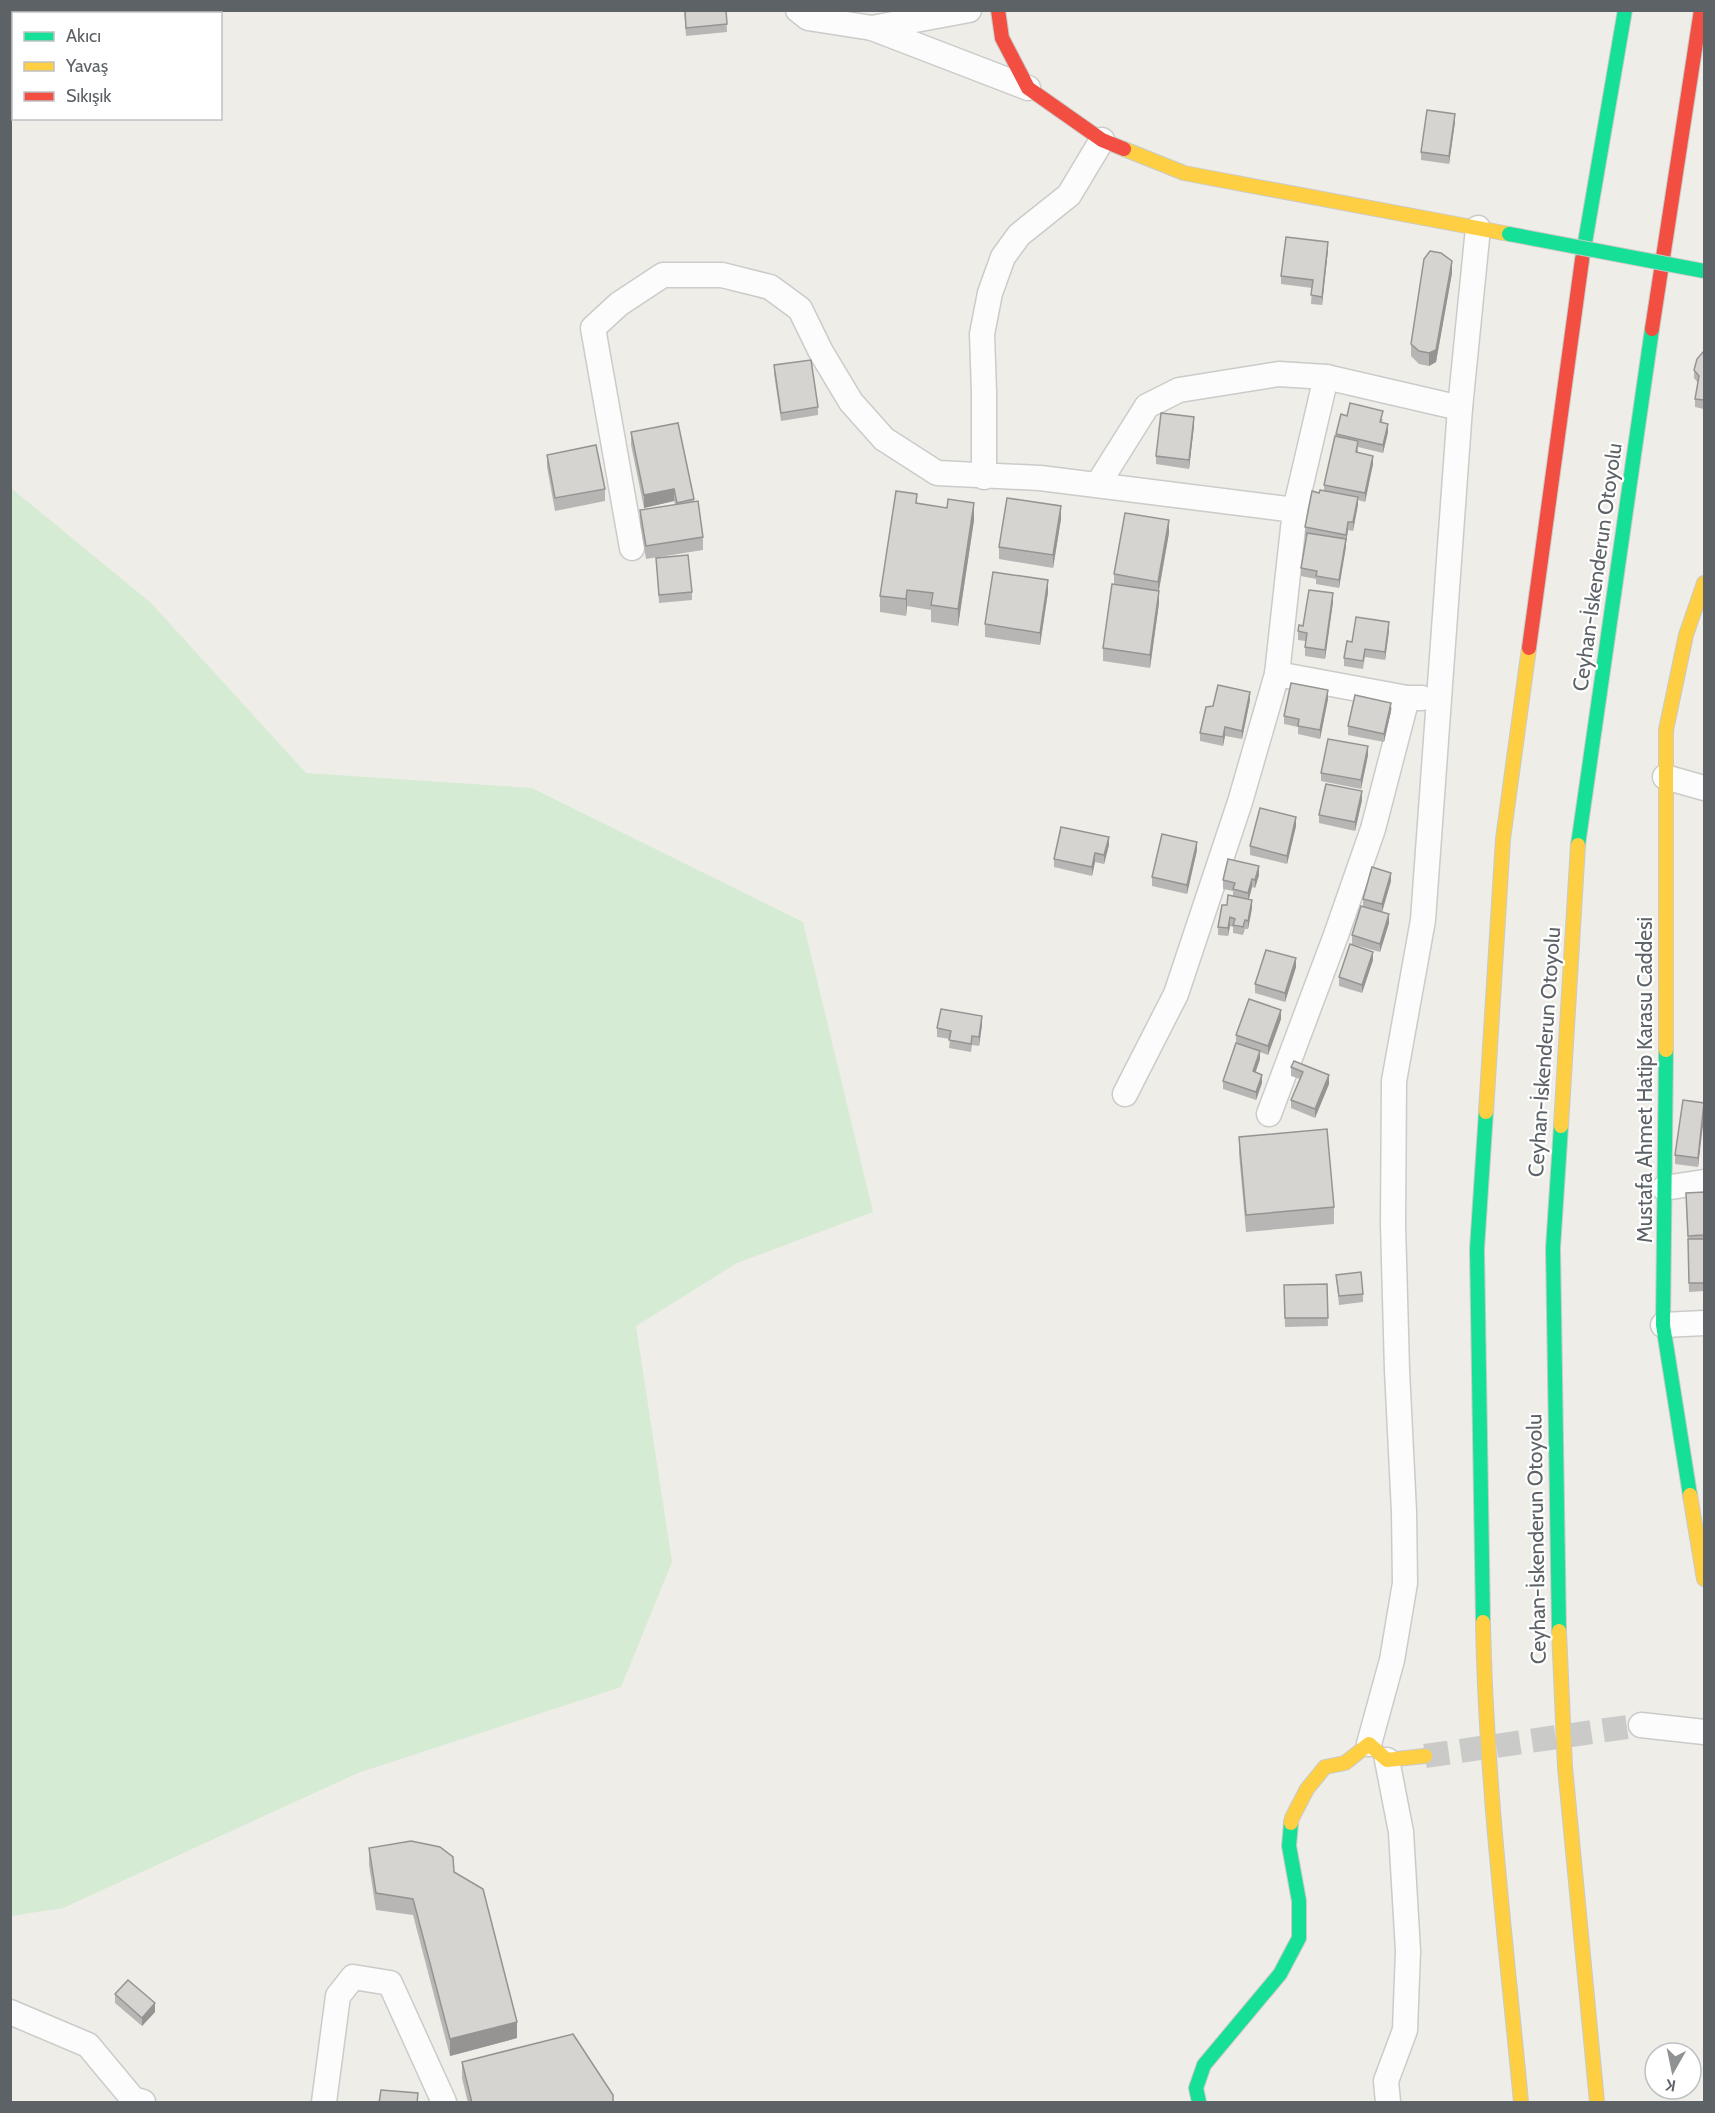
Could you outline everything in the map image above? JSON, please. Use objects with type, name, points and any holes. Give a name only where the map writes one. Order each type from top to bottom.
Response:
[{"type":"main road","points":[[999,10],[1002,38],[1028,88],[1102,140],[1184,172],[1704,271]]},
{"type":"main road","points":[[1521,2103],[1490,1776],[1484,1686],[1477,1249],[1503,839],[1577,288],[1625,10]]},
{"type":"main road","name":"Ceyhan-İskenderun Otoyolu","points":[[1597,2103],[1565,1767],[1560,1680],[1552,1248],[1578,842],[1665,239],[1701,10]]},
{"type":"main road","name":"Mustafa Ahmet Hatip Karasu Caddesi","points":[[1704,583],[1686,635],[1666,730],[1664,1188],[1664,1325],[1694,1454],[1704,1579]]},
{"type":"main road","points":[[1199,2103],[1196,2088],[1204,2065],[1280,1974],[1299,1938],[1299,1901],[1289,1846],[1292,1818],[1307,1789],[1325,1767],[1345,1763],[1369,1744],[1387,1760],[1425,1756]]},
{"type":"street","points":[[798,10],[808,18],[872,28],[1028,88]]},
{"type":"street","points":[[872,28],[969,10]]},
{"type":"street","points":[[984,477],[982,334],[990,293],[1003,257],[1019,235],[1069,195],[1102,140]]},
{"type":"street","points":[[1369,1744],[1392,1660],[1405,1583],[1393,1224],[1394,1081],[1424,920],[1460,408],[1478,228]]},
{"type":"street","points":[[632,548],[593,328],[619,304],[663,275],[722,274],[770,287],[800,309],[821,352],[851,402],[884,439],[937,473],[1040,478],[1295,510]]},
{"type":"street","points":[[1098,484],[1147,406],[1179,390],[1279,374],[1326,377],[1460,408]]},
{"type":"street","points":[[1125,1094],[1176,994],[1240,802],[1277,674],[1295,510],[1326,377]]},
{"type":"street","points":[[1277,674],[1407,698],[1441,699]]},
{"type":"street","points":[[1269,1114],[1373,829],[1407,698]]},
{"type":"street","points":[[1665,777],[1704,788]]},
{"type":"street","points":[[1664,1188],[1704,1182]]},
{"type":"street","points":[[1664,1325],[1704,1323]]},
{"type":"street","points":[[1641,1725],[1704,1732]]},
{"type":"street","points":[[1387,1760],[1401,1832],[1408,1950],[1405,2030],[1386,2081],[1388,2103]]},
{"type":"street","points":[[324,2103],[338,1996],[353,1977],[390,1983],[444,2103]]},
{"type":"street","points":[[10,2012],[88,2045],[136,2101]]},
{"type":"green space","points":[[11,488],[151,603],[306,773],[532,788],[803,922],[873,1212],[737,1263],[636,1326],[672,1562],[621,1687],[358,1773],[63,1908],[11,1916]]},
{"type":"building","points":[[685,10],[726,10],[727,24],[686,28]]},
{"type":"building","points":[[1427,110],[1455,114],[1449,156],[1421,152]]},
{"type":"building","points":[[1286,237],[1328,242],[1322,297],[1311,295],[1313,280],[1281,276]]},
{"type":"building","points":[[1430,251],[1441,253],[1452,261],[1436,350],[1429,353],[1419,351],[1411,344],[1424,259]]},
{"type":"building","points":[[1703,352],[1704,400],[1695,399],[1699,376],[1694,370],[1697,359]]},
{"type":"building","points":[[811,360],[818,407],[781,413],[774,365]]},
{"type":"building","points":[[1350,403],[1383,411],[1380,422],[1388,424],[1383,445],[1336,434],[1341,414],[1347,416]]},
{"type":"building","points":[[1161,413],[1194,417],[1189,460],[1156,456]]},
{"type":"building","points":[[678,423],[694,499],[677,503],[674,489],[644,495],[631,432]]},
{"type":"building","points":[[1335,436],[1358,441],[1356,452],[1373,456],[1365,493],[1324,485]]},
{"type":"building","points":[[596,445],[605,489],[555,498],[547,455]]},
{"type":"building","points":[[1320,490],[1358,497],[1353,522],[1348,522],[1346,535],[1305,527],[1312,491],[1319,493]]},
{"type":"building","points":[[896,491],[917,494],[916,503],[947,508],[948,499],[974,503],[958,609],[931,605],[933,593],[907,590],[906,599],[880,596]]},
{"type":"building","points":[[1007,498],[1061,506],[1053,555],[999,547]]},
{"type":"building","points":[[698,501],[703,537],[646,546],[640,510]]},
{"type":"building","points":[[1125,513],[1169,520],[1158,582],[1114,574]]},
{"type":"building","points":[[1307,533],[1346,539],[1339,580],[1316,576],[1317,571],[1301,568]]},
{"type":"building","points":[[688,555],[692,592],[659,595],[656,558]]},
{"type":"building","points":[[993,572],[1048,580],[1040,633],[985,624]]},
{"type":"building","points":[[1112,584],[1159,591],[1150,655],[1103,648]]},
{"type":"building","points":[[1309,590],[1333,593],[1325,650],[1305,647],[1307,633],[1298,631],[1299,625],[1303,626]]},
{"type":"building","points":[[1356,617],[1389,622],[1385,652],[1365,649],[1363,661],[1344,658],[1347,641],[1352,642]]},
{"type":"building","points":[[1291,683],[1328,690],[1320,730],[1298,726],[1299,719],[1284,716]]},
{"type":"building","points":[[1218,685],[1250,692],[1242,731],[1225,727],[1223,737],[1200,733],[1206,707],[1213,706]]},
{"type":"building","points":[[1355,695],[1391,703],[1384,734],[1348,726]]},
{"type":"building","points":[[1328,739],[1368,746],[1361,780],[1321,773]]},
{"type":"building","points":[[1326,784],[1362,791],[1355,822],[1319,815]]},
{"type":"building","points":[[1260,808],[1296,817],[1287,856],[1250,846]]},
{"type":"building","points":[[1061,827],[1109,837],[1104,855],[1095,853],[1092,867],[1054,859]]},
{"type":"building","points":[[1162,834],[1197,842],[1187,885],[1152,877]]},
{"type":"building","points":[[1228,859],[1259,866],[1248,893],[1233,889],[1235,883],[1223,880]]},
{"type":"building","points":[[1372,867],[1391,873],[1382,904],[1363,899]]},
{"type":"building","points":[[1228,895],[1252,900],[1248,921],[1245,920],[1243,927],[1233,925],[1235,919],[1230,917],[1228,928],[1218,927],[1222,905],[1227,905]]},
{"type":"building","points":[[1361,906],[1389,914],[1380,944],[1352,935]]},
{"type":"building","points":[[1350,944],[1373,952],[1362,985],[1339,977]]},
{"type":"building","points":[[1266,950],[1296,958],[1285,993],[1255,984]]},
{"type":"building","points":[[1249,999],[1281,1010],[1268,1046],[1236,1035]]},
{"type":"building","points":[[941,1009],[982,1016],[979,1037],[972,1036],[971,1044],[949,1040],[951,1031],[937,1028]]},
{"type":"building","points":[[1236,1043],[1260,1051],[1253,1071],[1262,1075],[1256,1092],[1223,1081]]},
{"type":"building","points":[[1294,1061],[1329,1075],[1315,1109],[1291,1100],[1303,1072],[1291,1067]]},
{"type":"building","points":[[1683,1100],[1704,1103],[1698,1158],[1675,1155]]},
{"type":"building","points":[[1327,1129],[1334,1207],[1246,1215],[1239,1137]]},
{"type":"building","points":[[1704,1192],[1704,1235],[1688,1236],[1686,1193]]},
{"type":"building","points":[[1688,1239],[1704,1239],[1704,1283],[1689,1283]]},
{"type":"building","points":[[1361,1272],[1363,1294],[1339,1296],[1336,1275]]},
{"type":"building","points":[[1327,1284],[1328,1318],[1285,1318],[1284,1285]]},
{"type":"building","points":[[411,1841],[440,1847],[453,1857],[454,1872],[483,1889],[517,2022],[450,2039],[413,1899],[376,1893],[369,1848]]},
{"type":"building","points":[[128,1980],[155,2003],[142,2018],[115,1994]]},
{"type":"building","points":[[573,2034],[613,2095],[613,2103],[472,2103],[462,2062]]},
{"type":"building","points":[[381,2090],[418,2093],[417,2103],[379,2103]]},
{"type":"tunnel","points":[[1425,1756],[1641,1725]]},
{"type":"traffic: fast","points":[[1582,260],[1625,10]]},
{"type":"traffic: fast","points":[[1509,234],[1704,271]]},
{"type":"traffic: fast","points":[[1578,845],[1652,329]]},
{"type":"traffic: fast","points":[[1666,1050],[1663,1325],[1690,1495]]},
{"type":"traffic: fast","points":[[1483,1622],[1477,1249],[1486,1112]]},
{"type":"traffic: fast","points":[[1559,1631],[1553,1248],[1561,1126]]},
{"type":"traffic: fast","points":[[1199,2102],[1196,2088],[1204,2065],[1280,1974],[1299,1938],[1299,1901],[1289,1846],[1291,1823]]},
{"type":"traffic: slow","points":[[1124,149],[1184,173],[1509,234]]},
{"type":"traffic: slow","points":[[1666,1050],[1666,730],[1686,635],[1704,583]]},
{"type":"traffic: slow","points":[[1486,1112],[1503,839],[1529,648]]},
{"type":"traffic: slow","points":[[1561,1126],[1578,845]]},
{"type":"traffic: slow","points":[[1690,1495],[1704,1579]]},
{"type":"traffic: slow","points":[[1483,1622],[1492,1802],[1521,2102]]},
{"type":"traffic: slow","points":[[1559,1631],[1565,1767],[1597,2102]]},
{"type":"traffic: slow","points":[[1291,1823],[1307,1789],[1325,1767],[1345,1763],[1369,1744],[1387,1760],[1425,1756]]},
{"type":"traffic: jam","points":[[998,10],[1002,38],[1028,88],[1102,140],[1124,149]]},
{"type":"traffic: jam","points":[[1652,329],[1701,10]]},
{"type":"traffic: jam","points":[[1529,648],[1582,260]]}]
